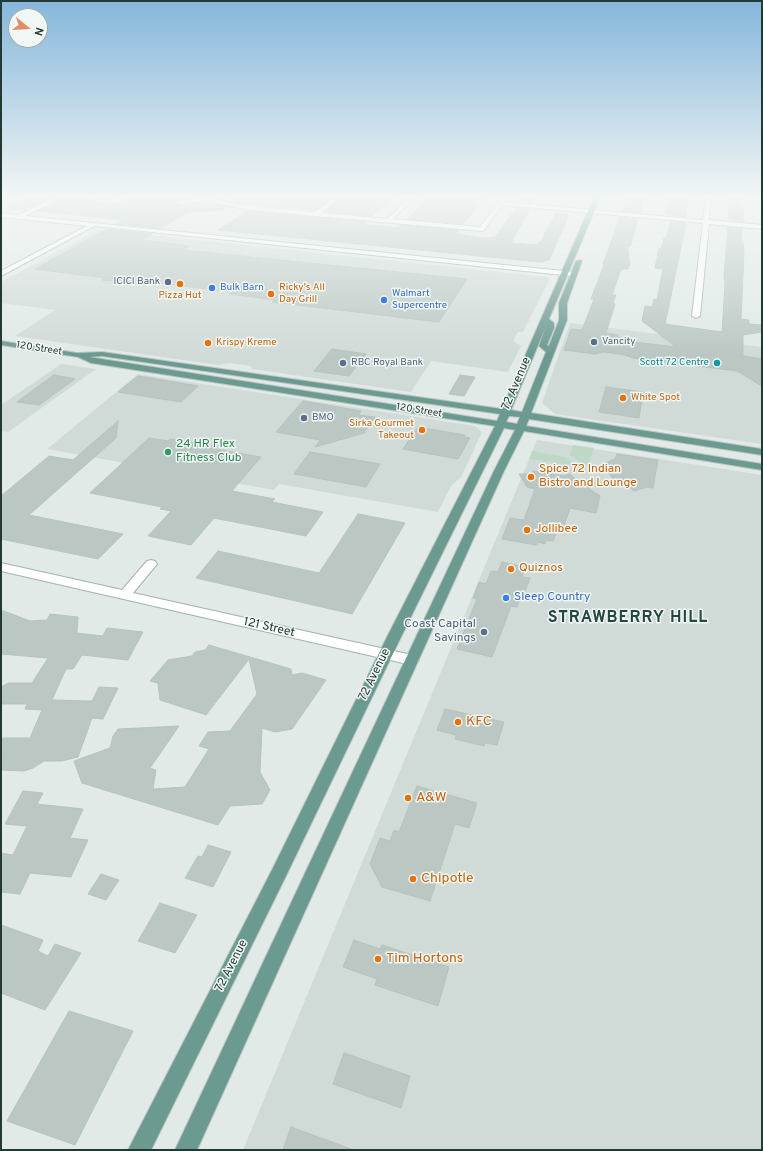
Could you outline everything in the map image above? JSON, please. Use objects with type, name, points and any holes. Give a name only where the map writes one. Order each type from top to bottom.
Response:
[{"type":"main road","name":"72 Avenue","points":[[186,1150],[520,428],[563,320],[563,303],[572,282],[569,274],[579,249]]},
{"type":"main road","name":"72 Avenue","points":[[139,1150],[278,875],[500,424],[544,320],[580,257]]},
{"type":"main road","points":[[544,320],[550,323],[550,328],[543,346],[551,352]]},
{"type":"main road","name":"120 Street","points":[[1,343],[77,355],[102,354],[762,452]]},
{"type":"main road","name":"120 Street","points":[[77,355],[91,361],[627,444],[688,456],[762,467]]},
{"type":"street","points":[[1,274],[48,249]]},
{"type":"street","points":[[329,249],[569,274]]},
{"type":"street","points":[[696,316],[703,249]]},
{"type":"street","points":[[125,595],[151,564]]},
{"type":"street","name":"121 Street","points":[[1,567],[412,660]]},
{"type":"shaded area","points":[[63,249],[280,249],[546,277],[550,279],[523,332],[518,332],[513,341],[521,346],[508,372],[431,361],[411,392],[252,369],[251,366],[230,363],[218,365],[15,336],[55,310],[1,303],[1,282]]},
{"type":"shaded area","name":"Scott 72 Centre","points":[[570,323],[762,347],[762,444],[555,414],[542,403]]},
{"type":"shaded area","points":[[61,364],[96,369],[8,432],[1,431],[1,405]]},
{"type":"shaded area","points":[[138,374],[475,426],[482,432],[461,477],[451,486],[438,512],[279,484],[274,490],[47,449]]},
{"type":"shaded area","points":[[537,440],[762,475],[762,1150],[243,1150]]},
{"type":"green space","points":[[573,445],[594,448],[588,466],[570,455]]},
{"type":"green space","points":[[532,451],[565,457],[577,466],[529,459]]},
{"type":"building","points":[[72,249],[185,249],[183,250],[467,279],[439,322],[272,302],[275,300],[230,294],[233,292],[141,281],[138,284],[102,280],[105,278],[35,269]]},
{"type":"building","points":[[406,249],[554,249],[549,260],[545,260],[544,262]]},
{"type":"building","points":[[609,249],[627,249],[630,264],[628,269],[621,269],[612,295],[616,295],[613,303],[615,304],[606,333],[618,335],[617,340],[676,347],[642,321],[645,306],[652,307],[654,299],[657,300],[663,269],[655,268],[659,249],[681,249],[665,324],[722,332],[726,249],[744,249],[741,319],[749,320],[749,324],[762,325],[762,332],[743,335],[743,356],[762,359],[762,386],[737,371],[633,358],[625,355],[604,352],[595,354],[564,350],[571,329],[582,330],[594,299],[591,299],[604,265],[603,264]]},
{"type":"building","name":"RBC Royal Bank","points":[[332,349],[366,354],[349,376],[314,371]]},
{"type":"building","points":[[54,375],[75,379],[39,405],[17,402]]},
{"type":"building","points":[[460,375],[475,377],[464,396],[449,394]]},
{"type":"building","points":[[138,376],[198,386],[181,402],[118,392]]},
{"type":"building","name":"White Spot","points":[[606,387],[643,392],[639,418],[599,412]]},
{"type":"building","points":[[303,401],[361,411],[358,415],[375,417],[364,433],[315,447],[320,440],[276,432]]},
{"type":"building","points":[[118,421],[116,438],[29,515],[123,534],[98,559],[1,539],[1,496],[49,456],[73,460]]},
{"type":"building","points":[[418,427],[465,435],[464,437],[470,438],[458,459],[403,449]]},
{"type":"building","points":[[149,438],[168,441],[170,439],[199,444],[197,446],[261,457],[232,491],[275,499],[272,502],[323,512],[306,536],[214,518],[191,545],[148,536],[171,511],[160,509],[162,507],[90,493]]},
{"type":"building","points":[[310,452],[380,464],[366,487],[294,474]]},
{"type":"building","points":[[617,454],[658,460],[653,488],[647,487],[634,491],[620,480],[613,479],[603,464],[615,459]]},
{"type":"building","points":[[533,471],[564,476],[570,474],[580,484],[583,484],[600,496],[596,513],[570,508],[562,532],[557,531],[553,541],[546,540],[545,544],[538,542],[536,545],[502,539],[510,518],[524,520],[535,489],[527,487],[519,474],[532,474]]},
{"type":"building","points":[[358,514],[405,523],[352,614],[196,578],[218,551],[319,573]]},
{"type":"building","points":[[502,562],[525,567],[522,577],[530,578],[522,599],[520,599],[517,607],[511,606],[492,657],[457,649],[477,599],[473,598],[479,582],[486,584],[491,571],[498,572]]},
{"type":"building","points":[[1,610],[30,621],[47,620],[50,614],[78,617],[77,633],[103,636],[107,628],[143,632],[128,660],[82,655],[73,669],[66,669],[52,700],[92,701],[99,687],[118,688],[103,719],[92,718],[78,757],[62,761],[44,761],[33,768],[24,771],[2,770],[1,738],[30,738],[42,710],[25,709],[27,704],[1,704],[1,687],[8,683],[32,683],[48,658],[1,654]]},
{"type":"building","points":[[209,645],[291,669],[292,675],[302,673],[326,680],[292,729],[275,732],[262,728],[260,772],[270,790],[262,804],[230,806],[218,825],[82,783],[74,761],[110,748],[113,736],[118,729],[179,726],[150,768],[156,770],[153,789],[185,787],[209,749],[199,746],[208,732],[230,731],[257,694],[249,659],[206,715],[160,700],[158,683],[150,681],[168,660],[192,656],[195,652],[205,650]]},
{"type":"building","points":[[445,709],[504,722],[497,745],[485,743],[484,746],[455,739],[456,735],[437,730]]},
{"type":"building","points":[[417,786],[477,803],[469,828],[455,824],[430,901],[382,887],[370,864],[380,838],[390,841],[394,830],[399,832]]},
{"type":"building","points":[[23,791],[43,793],[37,804],[83,809],[70,838],[88,840],[71,877],[30,873],[20,894],[1,892],[1,853],[13,855],[27,826],[5,824]]},
{"type":"building","points":[[208,845],[231,852],[213,887],[185,878],[198,856],[202,857]]},
{"type":"building","points":[[101,874],[119,880],[106,900],[88,894]]},
{"type":"building","points":[[160,903],[197,915],[175,953],[138,941]]},
{"type":"building","points":[[1,925],[43,940],[38,951],[48,956],[55,944],[81,953],[45,1010],[1,993]]},
{"type":"building","points":[[354,940],[380,949],[382,945],[449,967],[438,1006],[375,985],[377,979],[343,967]]},
{"type":"building","points":[[69,1011],[133,1031],[75,1145],[7,1121]]},
{"type":"building","points":[[344,1053],[410,1076],[401,1108],[333,1084]]},
{"type":"building","points":[[291,1127],[351,1149],[283,1150]]},
{"type":"place","name":"ICICI Bank","points":[[168,282]]},
{"type":"place","name":"Pizza Hut","points":[[180,284]]},
{"type":"place","name":"Bulk Barn","points":[[212,288]]},
{"type":"place","name":"Ricky's All Day Grill","points":[[271,294]]},
{"type":"place","name":"Walmart Supercentre","points":[[384,300]]},
{"type":"place","name":"Vancity","points":[[594,342]]},
{"type":"place","name":"Krispy Kreme","points":[[208,343]]},
{"type":"place","name":"RBC Royal Bank","points":[[343,363]]},
{"type":"place","name":"Scott 72 Centre","points":[[717,363]]},
{"type":"place","name":"White Spot","points":[[623,398]]},
{"type":"place","name":"BMO","points":[[304,418]]},
{"type":"place","name":"Sirka Gourmet Takeout","points":[[422,430]]},
{"type":"place","name":"24 HR Flex Fitness Club","points":[[168,452]]},
{"type":"place","name":"Spice 72 Indian Bistro and Lounge","points":[[531,477]]},
{"type":"place","name":"Jollibee","points":[[527,530]]},
{"type":"place","name":"Quiznos","points":[[511,569]]},
{"type":"place","name":"Sleep Country","points":[[506,598]]},
{"type":"place","name":"Coast Capital Savings","points":[[484,632]]},
{"type":"place","name":"KFC","points":[[458,722]]},
{"type":"place","name":"A&W","points":[[408,798]]},
{"type":"place","name":"Chipotle","points":[[413,879]]},
{"type":"place","name":"Tim Hortons","points":[[378,959]]},
{"type":"district","name":"STRAWBERRY HILL","points":[[628,619]]}]
